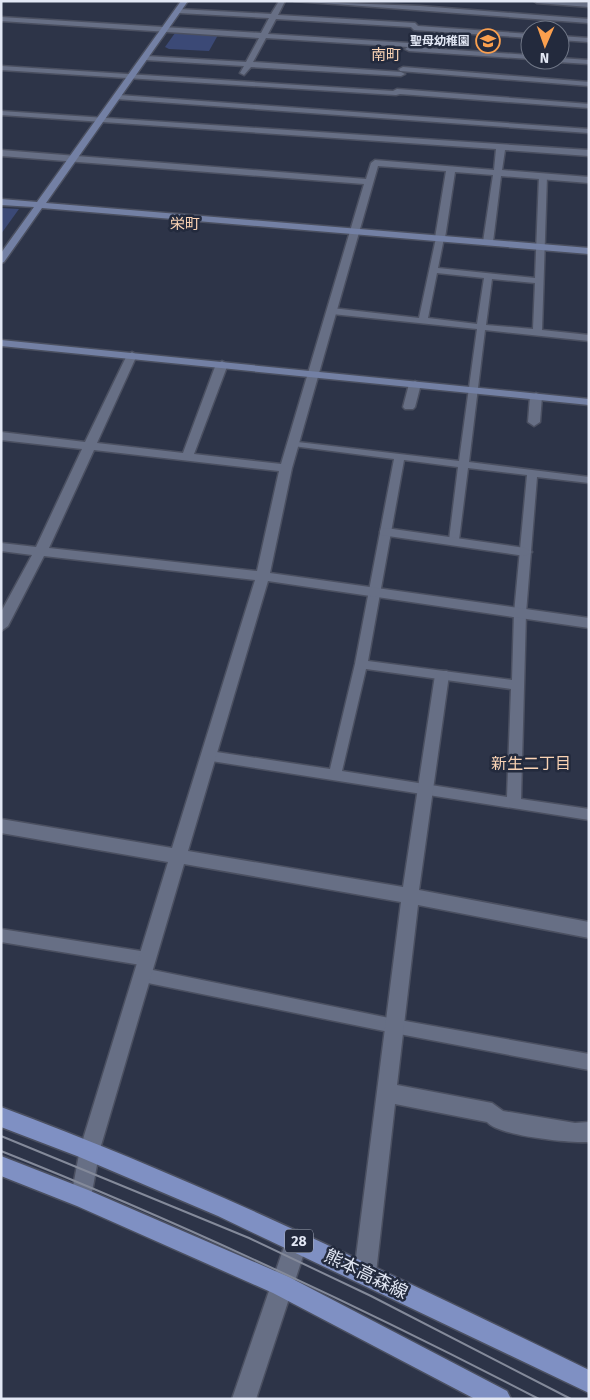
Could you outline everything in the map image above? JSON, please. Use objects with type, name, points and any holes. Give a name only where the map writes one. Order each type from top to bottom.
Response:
[{"type":"main road","name":"熊本高森線","points":[[1,1117],[90,1149],[297,1240],[589,1382]]},
{"type":"main road","points":[[1,1166],[81,1197],[281,1285],[498,1399]]},
{"type":"street","points":[[1,260],[146,58],[157,50],[165,30],[185,1]]},
{"type":"street","points":[[234,94],[282,1]]},
{"type":"street","points":[[297,1],[420,6],[589,21]]},
{"type":"street","points":[[537,1],[589,5]]},
{"type":"street","points":[[81,1197],[90,1149],[263,576],[293,442],[420,6]]},
{"type":"street","points":[[179,11],[520,35]]},
{"type":"street","points":[[1,19],[263,36],[520,56]]},
{"type":"street","points":[[570,39],[589,40]]},
{"type":"street","points":[[244,55],[262,56]]},
{"type":"street","points":[[146,58],[248,65],[403,69],[589,84]]},
{"type":"street","points":[[570,61],[589,62]]},
{"type":"street","points":[[394,64],[403,69]]},
{"type":"street","points":[[1,68],[134,77],[234,94],[501,147],[589,153]]},
{"type":"street","points":[[119,97],[234,94],[387,124],[589,106]]},
{"type":"street","points":[[1,113],[103,118],[387,124],[589,131]]},
{"type":"street","points":[[387,124],[452,169],[589,180]]},
{"type":"street","points":[[488,242],[499,173],[501,147]]},
{"type":"street","points":[[1,153],[369,182]]},
{"type":"street","points":[[440,238],[452,169]]},
{"type":"street","points":[[1,202],[356,230],[589,251]]},
{"type":"street","points":[[1,343],[589,402]]},
{"type":"street","points":[[1,626],[40,552],[88,445],[132,355]]},
{"type":"street","points":[[187,456],[222,364]]},
{"type":"street","points":[[409,407],[415,384]]},
{"type":"street","points":[[534,422],[536,396]]},
{"type":"street","points":[[1,436],[286,468]]},
{"type":"street","points":[[386,532],[454,540],[525,552]]},
{"type":"street","points":[[1,547],[263,576],[589,623]]},
{"type":"street","points":[[365,1273],[410,896],[442,675]]},
{"type":"street","points":[[1,826],[410,896],[589,930]]},
{"type":"street","points":[[386,1093],[492,1113],[498,1120],[575,1133],[589,1132]]},
{"type":"street","points":[[244,1399],[297,1240]]},
{"type":"lane","points":[[538,333],[543,176]]},
{"type":"lane","points":[[423,320],[440,238]]},
{"type":"lane","points":[[433,270],[539,281]]},
{"type":"lane","points":[[454,540],[488,276]]},
{"type":"lane","points":[[332,311],[589,338]]},
{"type":"lane","points":[[293,442],[589,480]]},
{"type":"lane","points":[[335,775],[362,664],[400,456]]},
{"type":"lane","points":[[514,802],[520,613],[532,473]]},
{"type":"lane","points":[[362,664],[519,686]]},
{"type":"lane","points":[[210,756],[589,815]]},
{"type":"lane","points":[[1,935],[394,1026],[589,1062]]},
{"type":"shaded area","points":[[175,33],[218,35],[209,51],[169,49],[165,47]]},
{"type":"shaded area","points":[[1,208],[19,209],[1,234]]},
{"type":"tram line","points":[[1,1136],[249,1238],[371,1296],[571,1399]]},
{"type":"tram line","points":[[1,1151],[138,1208],[273,1268],[407,1332],[539,1399]]},
{"type":"place","name":"聖母幼稚園","points":[[488,41]]},
{"type":"district","name":"南町","points":[[386,55]]},
{"type":"district","name":"栄町","points":[[185,224]]},
{"type":"district","name":"新生二丁目","points":[[531,763]]}]
